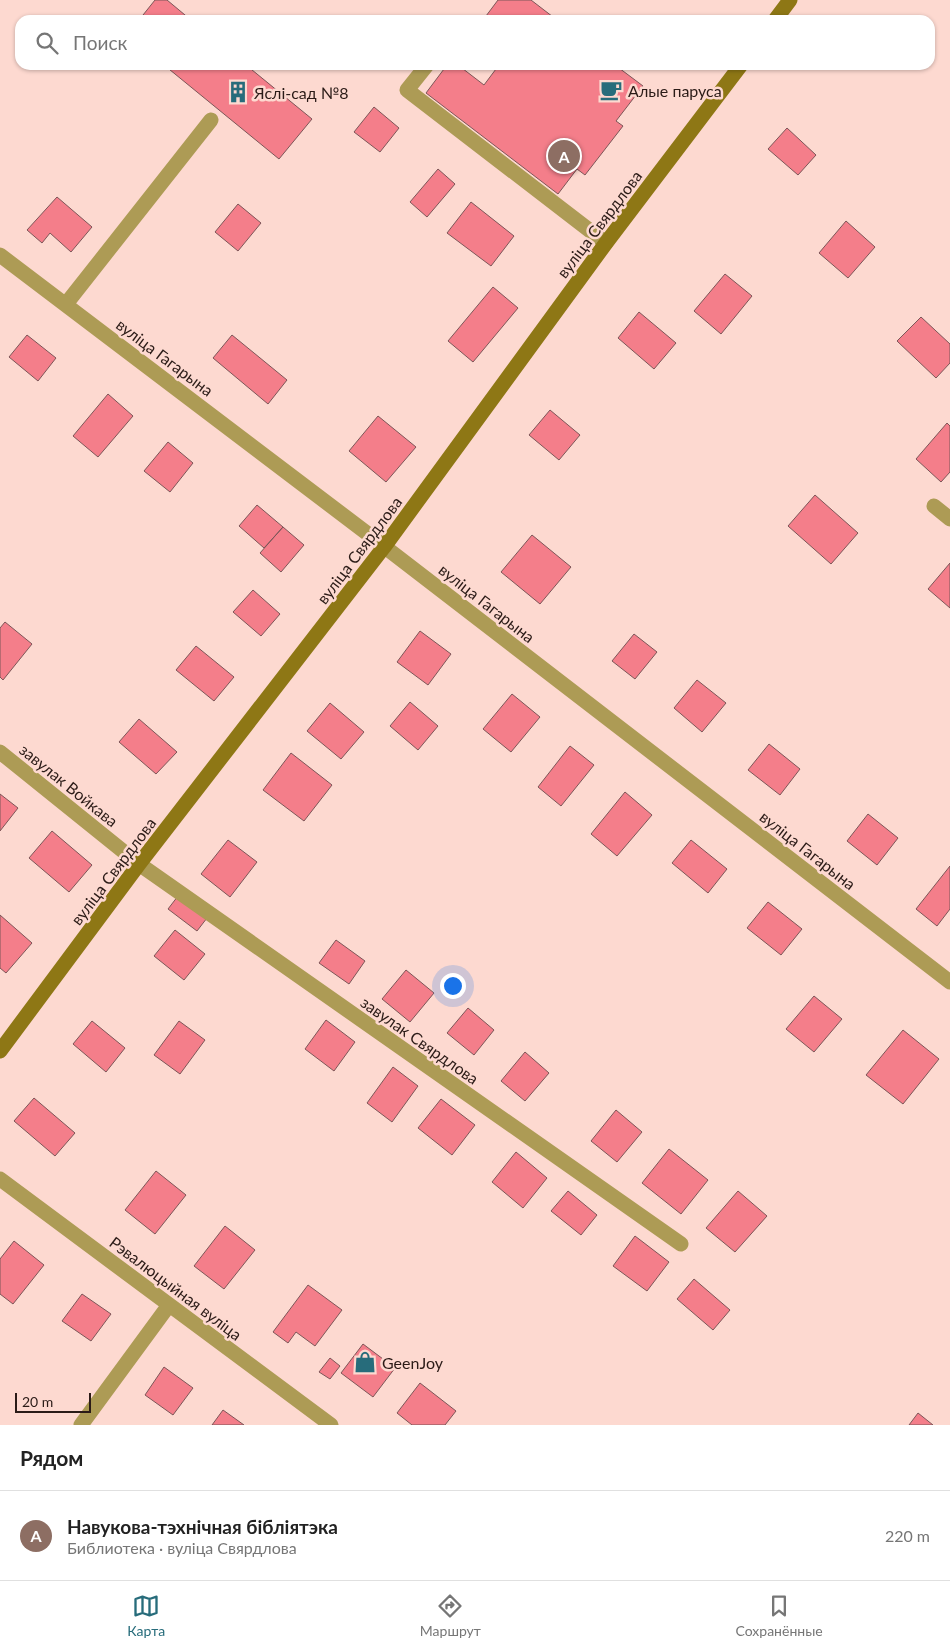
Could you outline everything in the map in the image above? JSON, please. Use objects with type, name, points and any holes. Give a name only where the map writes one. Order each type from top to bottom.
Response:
[{"type":"main road","points":[[779,15],[790,0]]},
{"type":"main road","name":"вуліца Свярдлова","points":[[0,1051],[139,864],[384,547],[606,243],[737,70]]},
{"type":"street","points":[[423,70],[407,90],[606,243]]},
{"type":"street","points":[[66,304],[211,120]]},
{"type":"street","name":"вуліца Гагарына","points":[[0,255],[950,982]]},
{"type":"street","points":[[934,506],[950,519]]},
{"type":"street","name":"завулак Войкава","points":[[0,752],[139,864]]},
{"type":"street","name":"завулак Свярдлова","points":[[139,864],[681,1244]]},
{"type":"street","name":"Рэвалюцыйная вуліца","points":[[0,1179],[331,1425]]},
{"type":"street","points":[[81,1425],[169,1305]]},
{"type":"building","points":[[155,0],[167,0],[185,15],[143,15]]},
{"type":"building","points":[[498,0],[531,0],[550,15],[487,15]]},
{"type":"building","name":"Яслі-сад №8","points":[[170,70],[252,70],[312,119],[279,159]]},
{"type":"building","points":[[443,70],[464,70],[484,85],[495,70],[622,70],[643,86],[616,121],[623,126],[585,175],[577,169],[558,194],[426,93]]},
{"type":"building","points":[[374,107],[399,128],[380,152],[354,132]]},
{"type":"building","points":[[787,128],[816,155],[798,175],[768,149]]},
{"type":"building","points":[[438,169],[455,184],[427,217],[410,202]]},
{"type":"building","points":[[57,197],[92,227],[71,252],[50,233],[42,243],[27,230]]},
{"type":"building","points":[[471,202],[514,236],[491,266],[447,233]]},
{"type":"building","points":[[238,204],[261,223],[238,251],[215,232]]},
{"type":"building","points":[[846,221],[875,247],[848,278],[819,253]]},
{"type":"building","points":[[725,274],[752,296],[721,334],[694,311]]},
{"type":"building","points":[[493,287],[518,308],[473,362],[448,341]]},
{"type":"building","points":[[639,312],[676,343],[654,369],[618,338]]},
{"type":"building","points":[[921,317],[950,344],[950,363],[936,378],[897,341]]},
{"type":"building","points":[[27,335],[56,358],[38,381],[9,357]]},
{"type":"building","points":[[232,335],[287,380],[268,404],[213,358]]},
{"type":"building","points":[[108,394],[133,416],[98,457],[73,436]]},
{"type":"building","points":[[550,410],[580,435],[559,460],[529,435]]},
{"type":"building","points":[[378,416],[416,447],[386,482],[349,451]]},
{"type":"building","points":[[947,423],[950,426],[950,472],[941,482],[916,459]]},
{"type":"building","points":[[168,442],[193,463],[170,492],[144,471]]},
{"type":"building","points":[[815,495],[858,533],[831,564],[788,526]]},
{"type":"building","points":[[257,505],[283,527],[264,548],[239,526]]},
{"type":"building","points":[[283,527],[304,545],[281,572],[260,553]]},
{"type":"building","points":[[532,535],[571,567],[540,604],[501,572]]},
{"type":"building","points":[[950,563],[950,608],[928,589]]},
{"type":"building","points":[[253,590],[280,614],[261,636],[233,612]]},
{"type":"building","points":[[5,622],[32,644],[3,680],[0,677],[0,628]]},
{"type":"building","points":[[420,631],[451,654],[428,685],[397,662]]},
{"type":"building","points":[[634,634],[657,652],[635,679],[612,661]]},
{"type":"building","points":[[196,646],[234,677],[214,701],[176,670]]},
{"type":"building","points":[[697,680],[726,703],[702,732],[674,708]]},
{"type":"building","points":[[512,694],[540,717],[511,752],[483,729]]},
{"type":"building","points":[[410,702],[438,726],[418,750],[390,726]]},
{"type":"building","points":[[330,703],[364,732],[341,759],[307,731]]},
{"type":"building","points":[[139,719],[177,752],[156,774],[119,742]]},
{"type":"building","points":[[769,744],[800,769],[780,795],[748,770]]},
{"type":"building","points":[[570,746],[594,765],[561,806],[538,787]]},
{"type":"building","points":[[291,753],[332,785],[304,821],[263,790]]},
{"type":"building","points":[[625,792],[652,815],[617,856],[591,834]]},
{"type":"building","points":[[0,794],[18,808],[0,831]]},
{"type":"building","points":[[868,814],[898,838],[877,865],[847,841]]},
{"type":"building","points":[[52,831],[92,865],[69,892],[29,858]]},
{"type":"building","points":[[228,840],[257,862],[230,897],[201,874]]},
{"type":"building","points":[[691,840],[727,869],[708,893],[672,863]]},
{"type":"building","points":[[950,866],[950,909],[937,926],[916,909]]},
{"type":"building","points":[[178,896],[207,918],[197,931],[168,909]]},
{"type":"building","points":[[768,902],[802,929],[781,955],[747,928]]},
{"type":"building","points":[[0,915],[32,943],[6,973],[0,968]]},
{"type":"building","points":[[175,930],[205,954],[184,980],[154,956]]},
{"type":"building","points":[[336,940],[365,961],[349,984],[319,963]]},
{"type":"building","points":[[406,970],[434,993],[410,1022],[382,999]]},
{"type":"building","points":[[814,996],[842,1019],[814,1052],[786,1029]]},
{"type":"building","points":[[468,1008],[494,1030],[474,1055],[447,1033]]},
{"type":"building","points":[[326,1020],[355,1042],[334,1071],[305,1049]]},
{"type":"building","points":[[92,1021],[125,1048],[106,1072],[73,1044]]},
{"type":"building","points":[[179,1021],[205,1040],[180,1074],[154,1055]]},
{"type":"building","points":[[903,1030],[939,1059],[903,1104],[866,1075]]},
{"type":"building","points":[[525,1052],[549,1073],[525,1101],[501,1081]]},
{"type":"building","points":[[393,1067],[418,1086],[392,1122],[367,1103]]},
{"type":"building","points":[[34,1098],[75,1133],[55,1156],[14,1121]]},
{"type":"building","points":[[441,1099],[475,1125],[452,1155],[418,1128]]},
{"type":"building","points":[[616,1110],[642,1132],[617,1162],[591,1141]]},
{"type":"building","points":[[669,1149],[708,1180],[681,1214],[642,1183]]},
{"type":"building","points":[[516,1152],[547,1178],[523,1208],[492,1182]]},
{"type":"building","points":[[156,1171],[186,1195],[155,1234],[125,1210]]},
{"type":"building","points":[[568,1191],[597,1215],[581,1235],[551,1211]]},
{"type":"building","points":[[738,1191],[767,1216],[735,1252],[706,1228]]},
{"type":"building","points":[[225,1226],[255,1250],[224,1289],[194,1266]]},
{"type":"building","points":[[635,1236],[669,1262],[647,1291],[613,1266]]},
{"type":"building","points":[[14,1241],[44,1265],[13,1304],[0,1294],[0,1259]]},
{"type":"building","points":[[694,1279],[730,1310],[713,1330],[677,1299]]},
{"type":"building","points":[[308,1285],[342,1310],[315,1346],[296,1332],[288,1343],[273,1332]]},
{"type":"building","points":[[82,1294],[111,1314],[91,1341],[62,1321]]},
{"type":"building","points":[[363,1344],[395,1368],[373,1397],[341,1373]]},
{"type":"building","points":[[330,1358],[340,1366],[330,1379],[319,1372]]},
{"type":"building","points":[[164,1367],[193,1388],[173,1415],[145,1395]]},
{"type":"building","points":[[420,1383],[456,1411],[445,1425],[412,1425],[397,1413]]},
{"type":"building","points":[[223,1410],[244,1425],[212,1425]]},
{"type":"building","points":[[918,1413],[933,1425],[909,1425]]},
{"type":"place","name":"Алые паруса","points":[[611,90]]},
{"type":"place","name":"Яслі-сад №8","points":[[238,92]]},
{"type":"place","name":"Навукова-тэхнічная бібліятэка","points":[[564,156]]},
{"type":"place","name":"GeenJoy","points":[[365,1362]]}]
